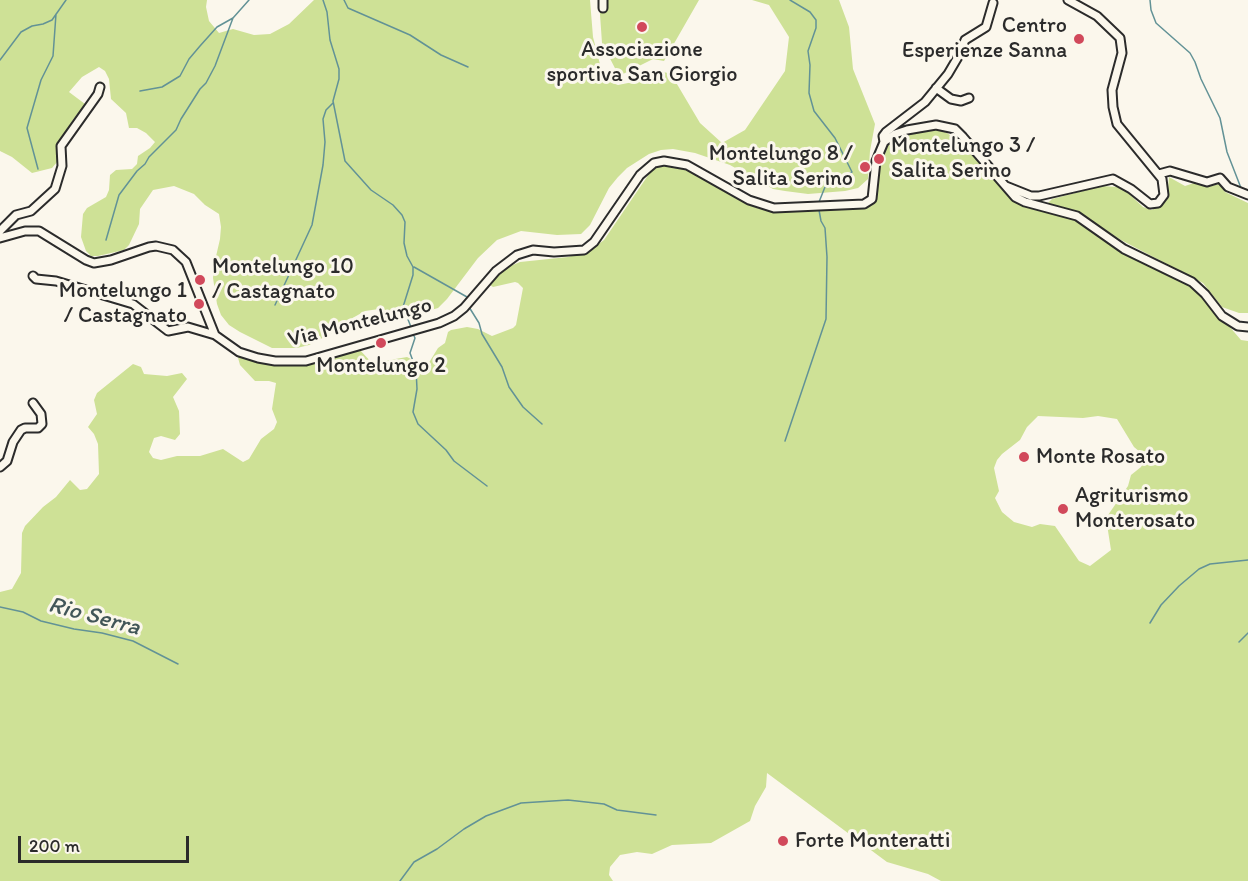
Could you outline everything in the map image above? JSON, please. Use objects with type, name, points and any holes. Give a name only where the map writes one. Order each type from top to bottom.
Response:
[{"type":"street","points":[[1006,186],[1031,196],[1039,196],[1113,179],[1131,189],[1146,202],[1154,204],[1164,195],[1164,183],[1159,174],[1117,124],[1112,90],[1122,53],[1120,38],[1097,16],[1068,0]]},
{"type":"street","points":[[993,3],[986,27],[965,39],[953,66],[925,102],[886,132],[883,136],[884,142],[895,135],[918,127],[936,124],[955,129],[1015,196],[1025,202],[1077,216],[1124,249],[1192,282],[1205,294],[1222,316],[1238,326],[1248,327]]},
{"type":"street","points":[[0,231],[16,215],[31,211],[55,189],[62,166],[61,146],[98,94],[100,87]]},
{"type":"street","points":[[936,88],[951,99],[961,101],[969,98]]},
{"type":"street","name":"Via Montelungo","points":[[215,335],[239,352],[274,361],[292,362],[306,361],[439,323],[464,308],[496,271],[517,255],[533,250],[578,251],[589,247],[640,175],[649,166],[658,162],[687,165],[749,200],[774,208],[864,204],[872,199],[876,161],[884,142]]},
{"type":"street","points":[[1159,174],[1170,171],[1207,182],[1221,178],[1228,187],[1248,195]]},
{"type":"street","points":[[0,238],[25,231],[39,231],[86,260],[94,262],[111,260],[148,247],[156,246],[173,250],[186,262],[215,335]]},
{"type":"street","points":[[33,276],[36,279],[56,281],[133,304],[168,331],[188,327],[215,335]]},
{"type":"street","points":[[0,467],[7,461],[13,442],[21,430],[38,428],[42,424],[41,414],[33,403]]},
{"type":"green space","points":[[0,0],[207,0],[209,21],[219,33],[233,29],[254,35],[270,34],[289,24],[314,0],[590,0],[593,37],[604,80],[618,85],[633,82],[660,71],[671,74],[700,123],[722,143],[745,130],[785,71],[789,37],[769,5],[752,0],[839,0],[849,27],[853,69],[875,124],[868,179],[858,188],[845,191],[808,194],[785,191],[773,189],[730,165],[695,153],[673,149],[661,150],[649,154],[627,168],[618,177],[609,188],[590,225],[581,234],[557,235],[521,231],[497,240],[478,258],[438,308],[414,315],[402,315],[379,309],[365,311],[309,345],[297,348],[272,348],[229,325],[221,315],[213,278],[220,239],[219,214],[194,194],[174,186],[153,190],[140,209],[139,224],[129,245],[124,250],[98,256],[91,256],[86,251],[81,237],[83,214],[87,208],[106,197],[110,175],[116,170],[132,169],[137,164],[138,156],[155,142],[137,128],[129,128],[126,113],[111,99],[109,79],[105,71],[99,67],[82,77],[69,92],[85,104],[62,138],[57,150],[58,161],[52,168],[32,173],[12,157],[0,151]]},
{"type":"green space","name":"Associazione sportiva San Giorgio","points":[[599,0],[699,0],[664,61],[653,59],[619,76],[602,43]]},
{"type":"green space","points":[[936,128],[947,133],[966,146],[1017,200],[1032,208],[1065,215],[1191,285],[1241,340],[1248,341],[1248,881],[941,881],[928,874],[887,862],[767,773],[766,787],[755,806],[750,821],[711,843],[672,845],[652,854],[637,852],[620,855],[610,867],[609,875],[613,881],[0,881],[0,592],[12,589],[21,573],[22,533],[25,526],[56,497],[70,480],[80,490],[87,489],[99,474],[98,444],[88,427],[97,414],[94,400],[97,393],[133,364],[141,367],[144,374],[167,376],[182,373],[187,379],[173,397],[179,411],[180,434],[175,440],[161,436],[154,438],[149,452],[153,458],[161,460],[177,456],[200,456],[223,449],[243,462],[249,459],[261,439],[274,429],[277,422],[272,409],[276,383],[255,381],[240,365],[237,354],[270,365],[302,365],[359,349],[372,363],[407,357],[419,371],[445,343],[448,332],[451,330],[467,327],[478,329],[492,336],[513,328],[516,325],[523,288],[515,282],[493,287],[490,285],[491,281],[508,267],[520,262],[568,257],[592,249],[604,240],[651,171],[662,165],[681,165],[699,173],[757,208],[778,212],[869,206],[877,198],[879,170],[889,143],[913,132]],"holes":[[[1038,416],[1083,418],[1098,416],[1117,419],[1134,447],[1146,457],[1141,467],[1131,475],[1128,486],[1106,518],[1111,550],[1090,566],[1079,561],[1055,526],[1040,524],[1032,527],[1014,522],[1002,512],[995,498],[999,491],[994,468],[997,460],[1020,440],[1027,427]]]},
{"type":"green space","points":[[1169,177],[1185,186],[1194,183],[1208,187],[1219,184],[1225,192],[1248,203],[1248,313],[1239,313],[1222,307],[1203,283],[1121,240],[1077,211],[1048,203],[1052,199],[1102,186],[1117,187],[1128,193],[1143,207],[1152,210],[1167,200]]},
{"type":"waterway","points":[[0,60],[21,32],[52,20],[66,0]]},
{"type":"waterway","points":[[140,91],[162,87],[180,76],[189,59],[217,27],[233,18],[249,0]]},
{"type":"waterway","points":[[323,0],[327,12],[330,40],[339,69],[339,79],[333,101],[345,161],[371,190],[393,205],[405,222],[404,243],[413,267],[413,275],[403,307],[411,327]]},
{"type":"waterway","points":[[344,0],[348,8],[410,35],[441,55],[468,67]]},
{"type":"waterway","points":[[790,0],[810,12],[816,20],[816,28],[808,51],[809,93],[814,111],[835,138],[852,172],[825,187],[819,202]]},
{"type":"waterway","points":[[1150,0],[1156,23],[1190,53],[1195,62],[1220,118],[1227,152],[1241,188],[1245,190]]},
{"type":"waterway","points":[[38,169],[27,128],[41,80],[53,56],[56,14]]},
{"type":"waterway","points":[[106,240],[119,195],[149,157],[176,130],[215,66],[233,18]]},
{"type":"waterway","points":[[275,305],[312,225],[323,165],[325,142],[323,119],[326,110],[333,103]]},
{"type":"waterway","points":[[785,441],[826,319],[827,257],[825,228],[819,210]]},
{"type":"waterway","points":[[414,267],[467,297],[466,300]]},
{"type":"waterway","points":[[469,307],[502,367],[509,387],[523,407],[542,424]]},
{"type":"waterway","points":[[413,334],[415,338],[410,353],[416,369],[417,389],[413,412],[418,424],[446,450],[454,461],[487,486]]},
{"type":"waterway","points":[[1150,623],[1161,605],[1199,569],[1210,564],[1248,560]]},
{"type":"waterway","name":"Rio Serra","points":[[0,607],[23,612],[41,621],[133,641],[178,664]]},
{"type":"waterway","points":[[1239,642],[1248,633]]},
{"type":"waterway","points":[[400,881],[414,862],[437,849],[464,829],[486,816],[521,803],[568,800],[604,804],[617,810],[656,815]]},
{"type":"place","name":"Associazione sportiva San Giorgio","points":[[642,27]]},
{"type":"place","name":"Centro Esperienze Sanna","points":[[1079,39]]},
{"type":"place","name":"Montelungo 3 / Salita Serino","points":[[879,159]]},
{"type":"place","name":"Montelungo 8 / Salita Serino","points":[[865,167]]},
{"type":"place","name":"Montelungo 10 / Castagnato","points":[[200,280]]},
{"type":"place","name":"Montelungo 1 / Castagnato","points":[[199,304]]},
{"type":"place","name":"Montelungo 2","points":[[381,343]]},
{"type":"place","name":"Monte Rosato","points":[[1024,457]]},
{"type":"place","name":"Agriturismo Monterosato","points":[[1063,509]]},
{"type":"place","name":"Forte Monteratti","points":[[783,841]]}]
